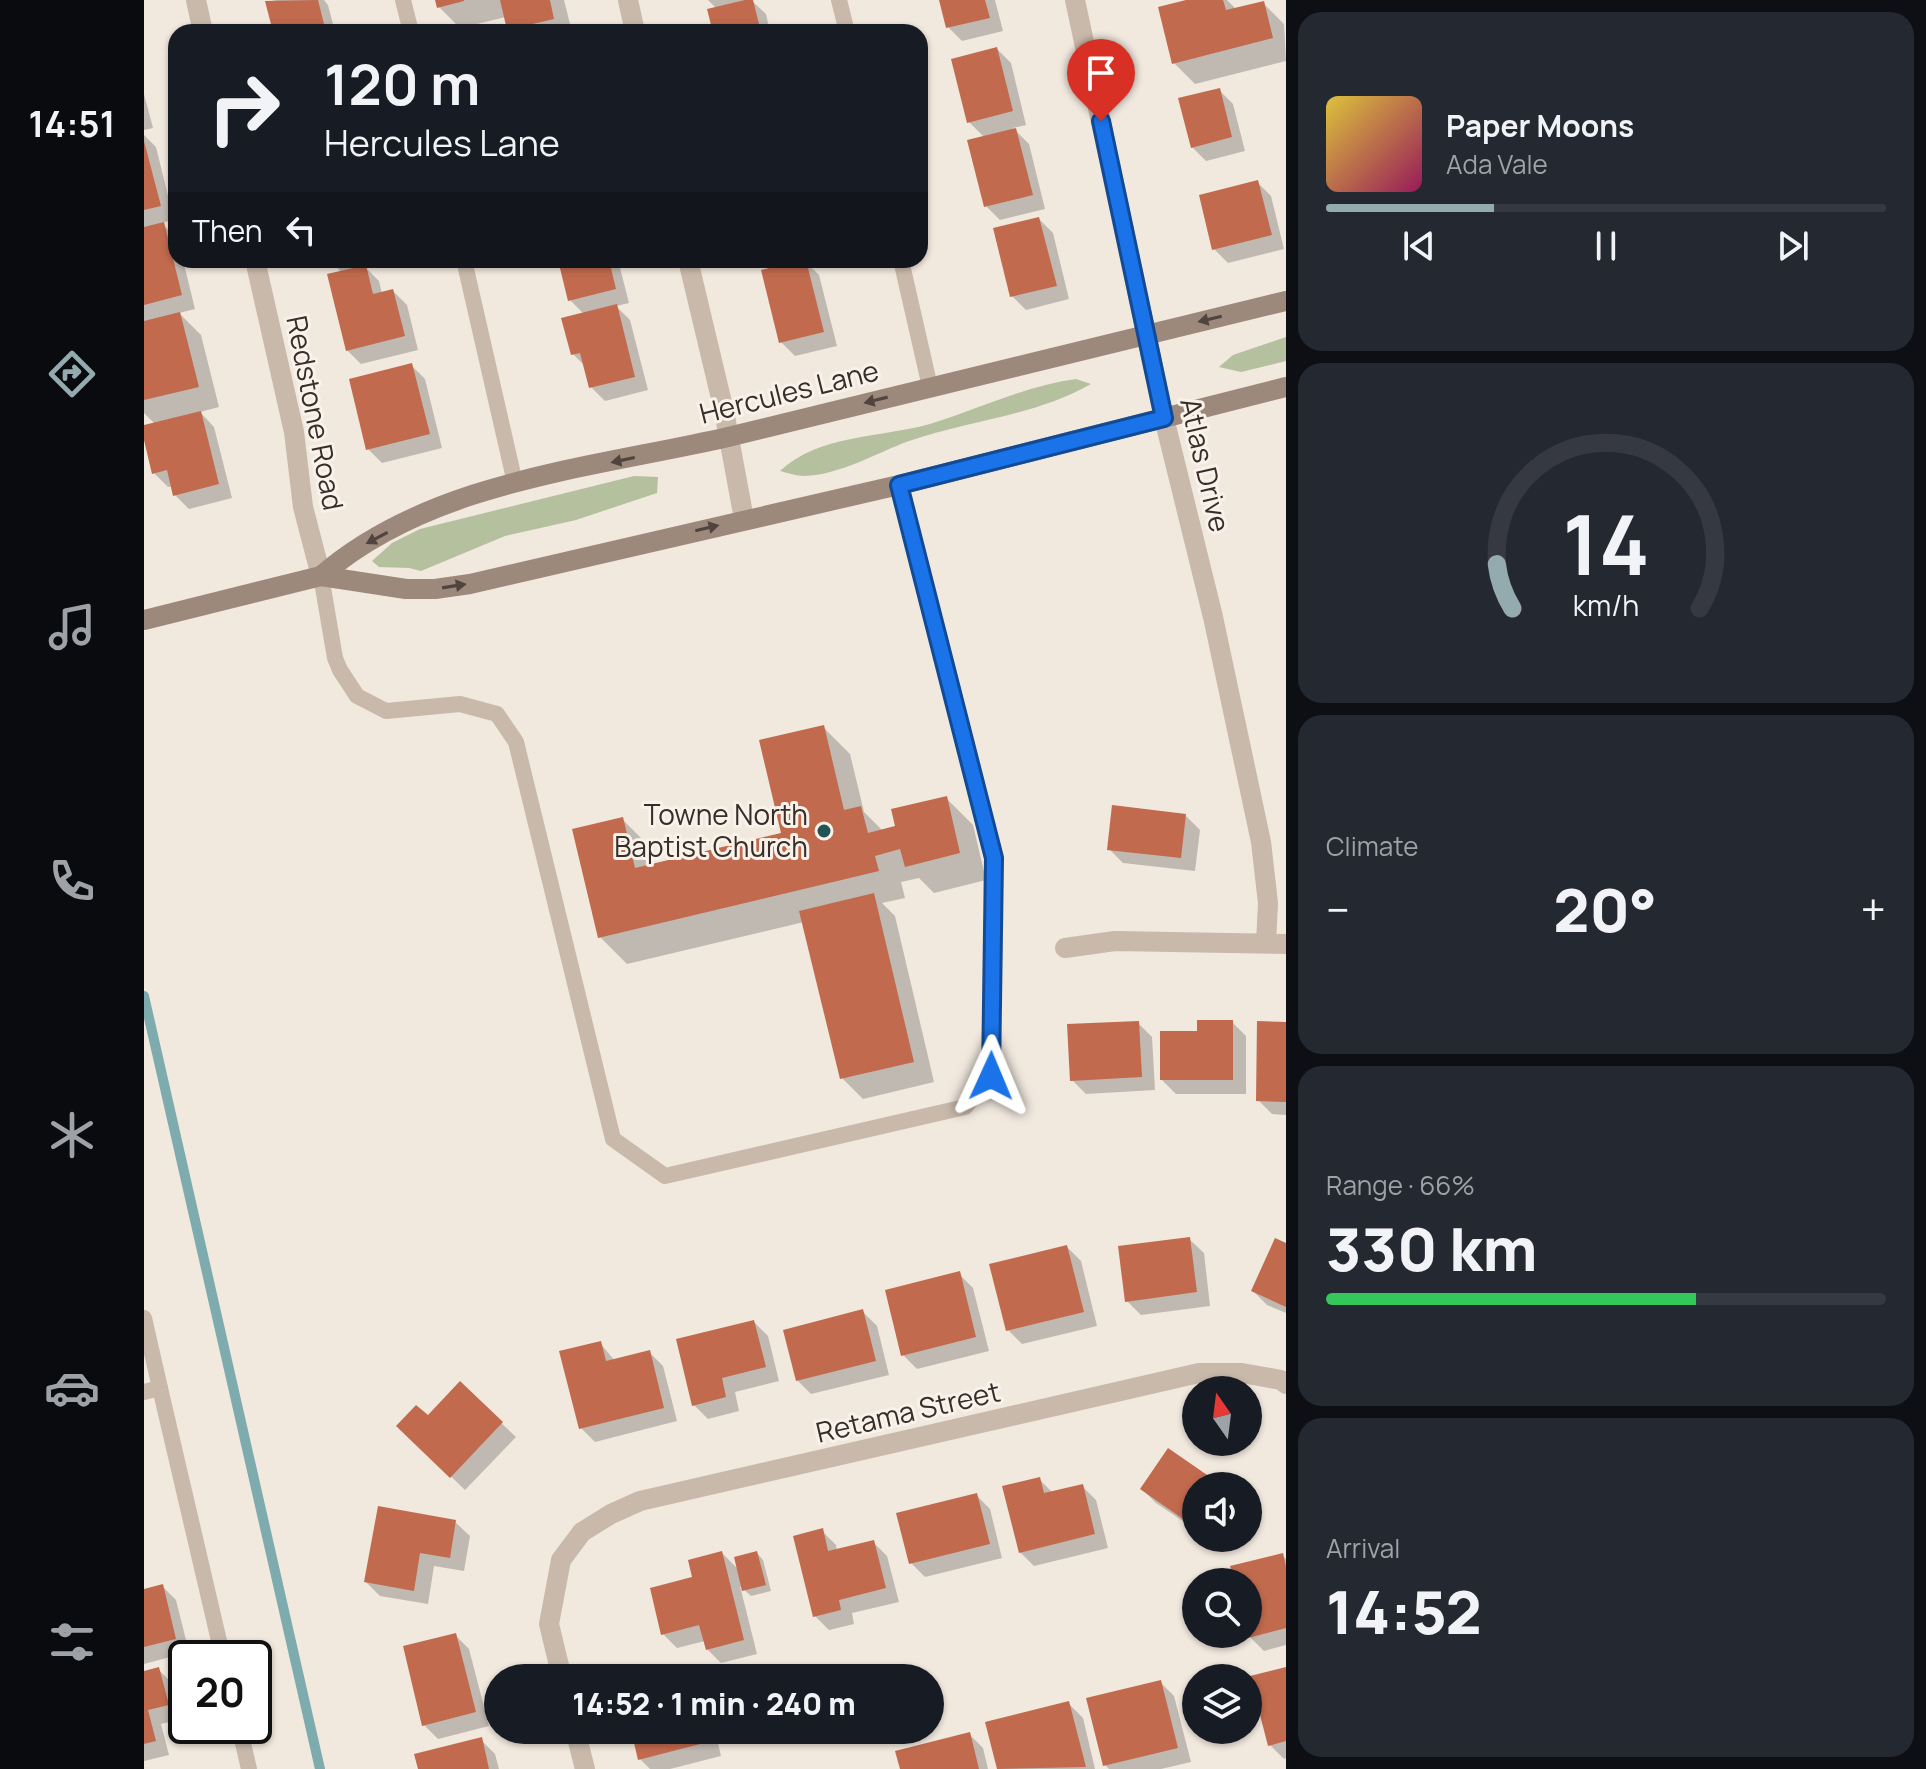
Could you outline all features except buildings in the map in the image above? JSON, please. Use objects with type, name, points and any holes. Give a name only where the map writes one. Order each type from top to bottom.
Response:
[{"type":"street","points":[[196,0],[201,24]]},
{"type":"street","points":[[628,0],[633,24]]},
{"type":"street","name":"Atlas Drive","points":[[1075,0],[1164,418],[1213,617],[1261,842],[1276,944]]},
{"type":"street","name":"Redstone Road","points":[[257,268],[294,432],[303,507],[321,576]]},
{"type":"street","points":[[690,268],[724,411],[744,519]]},
{"type":"street","name":"Hercules Lane","points":[[321,576],[368,542],[419,516],[490,488],[727,437],[1286,301]]},
{"type":"street","name":"Hercules Lane","points":[[144,620],[321,576],[406,589],[447,588],[899,485],[1286,387]]},
{"type":"street","points":[[1065,948],[1115,941],[1276,944]]},
{"type":"street","name":"Retama Street","points":[[559,1664],[549,1624],[561,1560],[582,1532],[640,1501],[1199,1373],[1242,1373],[1281,1380],[1286,1384]]},
{"type":"street","points":[[579,1744],[585,1769]]},
{"type":"lane","points":[[403,0],[409,24]]},
{"type":"lane","points":[[839,0],[845,24]]},
{"type":"lane","points":[[466,268],[515,483]]},
{"type":"lane","points":[[903,268],[930,387]]},
{"type":"lane","points":[[321,576],[335,658],[357,696],[386,711],[460,704],[497,714],[516,742],[613,1139],[665,1176],[965,1107],[991,1076],[994,858],[899,485]]},
{"type":"lane","points":[[144,1318],[152,1390],[218,1640]]},
{"type":"lane","points":[[243,1744],[249,1769]]},
{"type":"green space","points":[[1286,337],[1286,361],[1241,372],[1219,367],[1233,355]]},
{"type":"green space","points":[[1076,379],[1091,384],[1025,411],[909,441],[844,468],[804,476],[780,471],[813,450],[832,444],[930,424],[1020,392]]},
{"type":"green space","points":[[634,476],[658,477],[657,493],[576,520],[505,536],[421,571],[379,567],[372,561],[392,543],[420,529]]},
{"type":"waterway","points":[[144,996],[320,1769]]},
{"type":"place","name":"Towne North Baptist Church","points":[[824,831]]},
{"type":"route","points":[[991,1076],[994,858],[899,485],[1164,418],[1101,121]]}]
